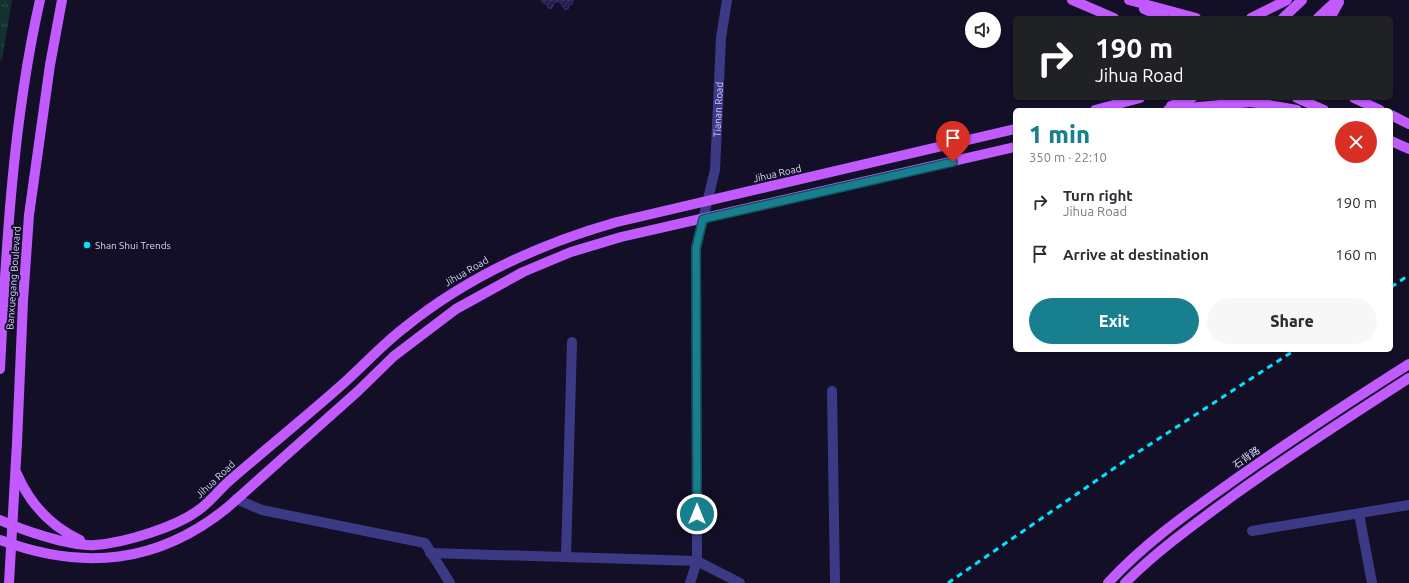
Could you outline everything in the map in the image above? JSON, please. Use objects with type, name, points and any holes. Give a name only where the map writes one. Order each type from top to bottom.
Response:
[{"type":"main road","name":"Banxuegang Boulevard","points":[[0,369],[3,296],[19,124],[29,48],[40,0]]},
{"type":"main road","name":"Banxuegang Boulevard","points":[[9,583],[16,472],[23,301],[29,215],[50,65],[62,0]]},
{"type":"main road","points":[[1072,0],[1109,16]]},
{"type":"main road","points":[[1124,0],[1160,16]]},
{"type":"main road","points":[[1129,0],[1189,16]]},
{"type":"main road","points":[[1255,16],[1287,0]]},
{"type":"main road","points":[[1284,16],[1302,0]]},
{"type":"main road","points":[[1320,16],[1339,0]]},
{"type":"main road","points":[[1331,16],[1339,0]]},
{"type":"main road","points":[[1108,107],[1116,100]]},
{"type":"main road","points":[[1104,108],[1133,100]]},
{"type":"main road","points":[[1167,108],[1187,100]]},
{"type":"main road","points":[[1302,100],[1320,108]]},
{"type":"main road","points":[[1358,100],[1376,108]]},
{"type":"main road","points":[[1189,108],[1251,102],[1286,108]]},
{"type":"main road","points":[[1393,116],[1409,124]]},
{"type":"main road","name":"Jihua Road","points":[[0,520],[61,540],[93,545],[147,534],[182,520],[200,510],[227,483],[346,381],[384,344],[425,311],[470,282],[517,258],[566,238],[617,222],[1013,129]]},
{"type":"main road","points":[[1393,142],[1409,149]]},
{"type":"main road","points":[[0,540],[66,558],[104,559],[143,552],[174,541],[209,522],[399,352],[434,324],[478,296],[523,272],[571,252],[621,237],[1013,147]]},
{"type":"main road","name":"石背路","points":[[1108,583],[1149,544],[1190,512],[1270,454],[1409,364]]},
{"type":"main road","points":[[1125,583],[1157,553],[1197,522],[1271,469],[1409,378]]},
{"type":"main road","points":[[16,472],[24,492],[48,519],[70,535],[93,545]]},
{"type":"street","name":"Tianan Road","points":[[690,583],[697,562],[696,248],[715,170],[721,38],[727,0]]},
{"type":"street","points":[[566,557],[572,342]]},
{"type":"street","points":[[832,391],[834,583]]},
{"type":"street","points":[[236,499],[262,510],[425,543],[450,583]]},
{"type":"street","points":[[1252,531],[1409,505]]},
{"type":"street","points":[[1359,514],[1372,583]]},
{"type":"street","points":[[430,553],[697,562],[740,583]]},
{"type":"green space","points":[[0,0],[12,0],[2,60],[0,60]]},
{"type":"building","points":[[542,0],[574,0],[572,1],[573,3],[568,6],[569,8],[565,10],[560,2],[555,2],[551,9],[547,7],[548,5],[542,2]]},
{"type":"railway","points":[[1393,286],[1409,275]]},
{"type":"railway","points":[[948,583],[1129,458],[1292,352]]},
{"type":"place","name":"Shan Shui Trends","points":[[87,245]]},
{"type":"route","points":[[697,514],[696,248],[703,219],[953,162]]}]
